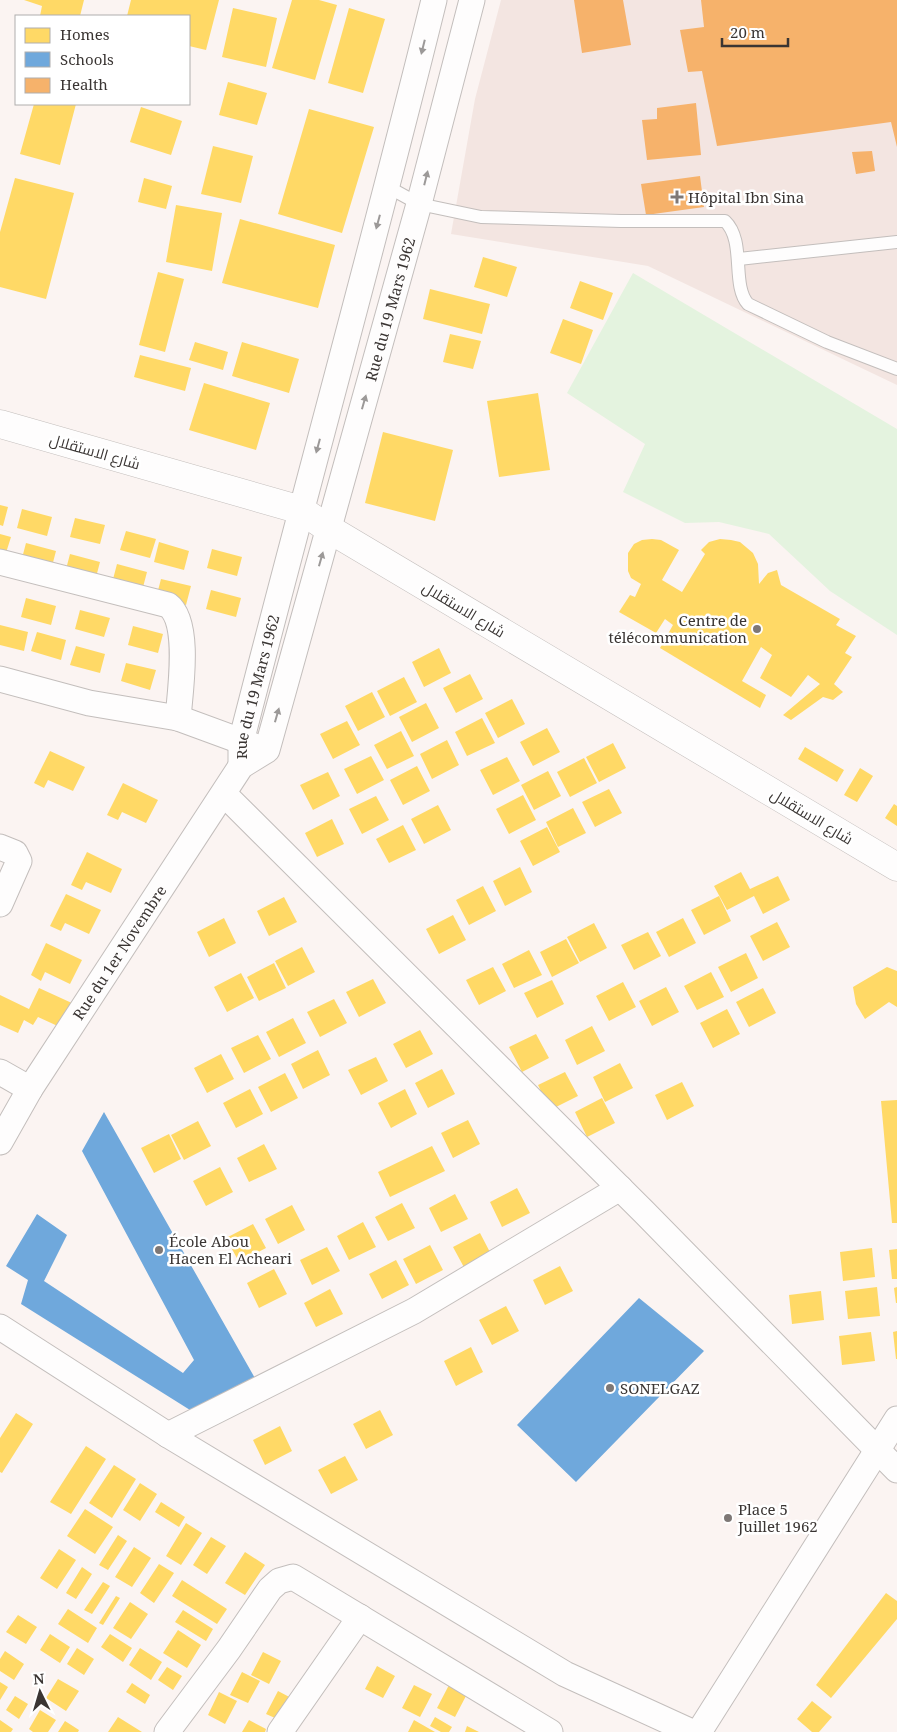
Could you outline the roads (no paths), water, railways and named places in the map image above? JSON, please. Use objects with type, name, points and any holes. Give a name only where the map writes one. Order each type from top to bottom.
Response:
[{"type":"street","name":"Rue du 19 Mars 1962","points":[[434,0],[388,187],[301,510],[241,754],[267,750],[419,204],[468,1]]},
{"type":"street","name":"شارع الاستقلال","points":[[0,424],[301,510],[329,529],[897,867]]},
{"type":"street","points":[[0,562],[150,601],[172,609],[177,618],[182,655],[178,718]]},
{"type":"street","points":[[0,679],[89,703],[178,718],[241,754]]},
{"type":"street","name":"Rue du 1er Novembre","points":[[0,1142],[30,1089],[224,794],[241,754]]},
{"type":"street","points":[[224,794],[620,1188],[875,1451],[897,1470]]},
{"type":"street","points":[[0,847],[14,854],[19,860],[0,904]]},
{"type":"street","points":[[0,1072],[30,1089]]},
{"type":"street","points":[[168,1435],[414,1311],[620,1188]]},
{"type":"street","points":[[0,1327],[168,1435],[565,1674],[692,1732]]},
{"type":"street","points":[[700,1732],[875,1451],[897,1419]]},
{"type":"street","points":[[167,1732],[270,1590],[279,1580],[293,1577],[550,1732]]},
{"type":"street","points":[[280,1732],[360,1617]]},
{"type":"lane","points":[[388,187],[419,204],[481,217],[621,222],[725,221],[731,228],[738,259],[742,296],[752,307],[827,342],[897,369]]},
{"type":"lane","points":[[738,259],[897,242]]},
{"type":"place","name":"Hôpital Ibn Sina","points":[[677,197]]},
{"type":"place","name":"Centre de télécommunication","points":[[757,629]]},
{"type":"place","name":"École Abou Hacen El Acheari","points":[[159,1250]]},
{"type":"place","name":"SONELGAZ","points":[[610,1388]]},
{"type":"place","name":"Place 5 Juillet 1962","points":[[728,1518]]}]
